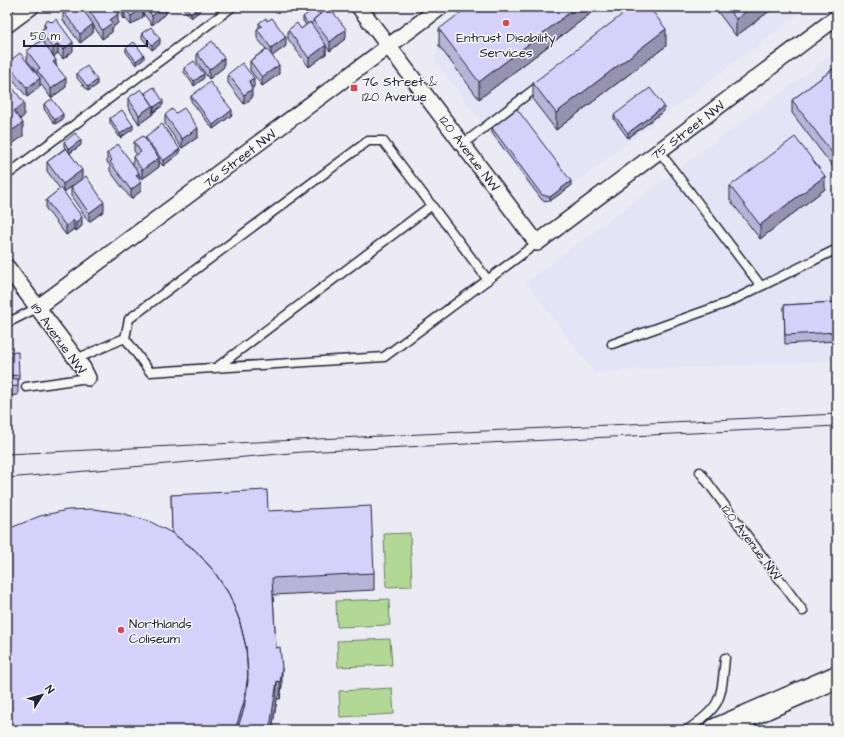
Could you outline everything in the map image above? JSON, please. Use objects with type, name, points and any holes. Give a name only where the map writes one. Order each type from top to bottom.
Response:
[{"type":"main road","points":[[715,730],[837,677]]},
{"type":"street","points":[[7,25],[31,7]]},
{"type":"street","name":"120 Avenue NW","points":[[359,7],[537,243]]},
{"type":"street","name":"76 Street NW","points":[[37,308],[441,7]]},
{"type":"street","name":"75 Street NW","points":[[537,243],[837,18]]},
{"type":"street","name":"119 Avenue NW","points":[[7,267],[76,359],[88,378]]},
{"type":"lane","points":[[7,175],[232,7]]},
{"type":"lane","points":[[463,144],[549,78]]},
{"type":"lane","points":[[124,338],[129,319],[368,141],[383,141],[488,280]]},
{"type":"lane","points":[[659,150],[761,286]]},
{"type":"lane","points":[[216,368],[432,206]]},
{"type":"lane","points":[[124,338],[150,372],[384,357],[537,243]]},
{"type":"lane","points":[[612,344],[727,303],[837,249]]},
{"type":"lane","points":[[7,323],[37,308]]},
{"type":"lane","points":[[76,359],[124,338]]},
{"type":"lane","name":"119 Avenue NW","points":[[26,387],[88,378]]},
{"type":"lane","name":"120 Avenue NW","points":[[700,472],[803,611]]},
{"type":"lane","points":[[687,730],[709,715],[717,704],[722,688],[725,658]]},
{"type":"shaded area","points":[[482,7],[808,7],[544,206],[435,61],[438,40]]},
{"type":"shaded area","points":[[837,51],[837,361],[631,370],[595,374],[526,282]]},
{"type":"green space","points":[[410,533],[412,586],[386,587],[384,534]]},
{"type":"green space","points":[[389,599],[390,625],[337,627],[336,601]]},
{"type":"green space","points":[[390,639],[392,665],[338,667],[337,641]]},
{"type":"green space","points":[[392,688],[394,714],[340,717],[339,691]]},
{"type":"building","points":[[67,7],[81,7],[93,24],[80,34],[63,11]]},
{"type":"building","points":[[87,7],[113,7],[118,14],[110,20],[112,23],[102,30]]},
{"type":"building","points":[[121,7],[143,7],[143,8],[131,16]]},
{"type":"building","points":[[146,7],[164,7],[152,16]]},
{"type":"building","points":[[186,7],[199,7],[191,14]]},
{"type":"building","points":[[329,7],[346,29],[330,42],[313,20]]},
{"type":"building","points":[[468,7],[577,7],[479,82],[439,29]]},
{"type":"building","points":[[632,7],[649,7],[666,29],[556,113],[533,83]]},
{"type":"building","points":[[727,7],[752,7],[736,19]]},
{"type":"building","points":[[315,8],[320,14],[311,24],[310,22],[308,24],[303,17]]},
{"type":"building","points":[[266,18],[267,21],[272,18],[286,37],[271,48],[257,29],[262,26],[259,23]]},
{"type":"building","points":[[56,19],[73,42],[63,50],[58,44],[53,48],[40,31],[46,27],[44,24],[46,20],[52,22]]},
{"type":"building","points":[[310,22],[326,45],[309,58],[288,30],[297,23],[301,29]]},
{"type":"building","points":[[151,27],[160,39],[152,45],[142,33]]},
{"type":"building","points":[[42,40],[56,60],[53,62],[66,78],[51,89],[37,70],[40,68],[27,51]]},
{"type":"building","points":[[212,41],[224,58],[209,70],[197,53]]},
{"type":"building","points":[[134,42],[144,55],[136,61],[126,48]]},
{"type":"building","points":[[267,49],[279,65],[262,77],[250,61]]},
{"type":"building","points":[[20,53],[40,78],[27,88],[7,63]]},
{"type":"building","points":[[194,61],[204,74],[194,81],[184,68]]},
{"type":"building","points":[[242,63],[254,78],[249,81],[252,89],[244,95],[228,74]]},
{"type":"building","points":[[87,66],[97,80],[88,87],[77,73]]},
{"type":"building","points":[[837,66],[837,150],[833,154],[792,100]]},
{"type":"building","points":[[7,80],[24,103],[14,111],[23,123],[11,131],[7,125]]},
{"type":"building","points":[[210,82],[232,110],[213,125],[191,96]]},
{"type":"building","points":[[154,87],[163,101],[154,107],[145,93]]},
{"type":"building","points":[[650,88],[664,106],[628,133],[614,115]]},
{"type":"building","points":[[141,89],[153,105],[139,115],[128,98]]},
{"type":"building","points":[[52,99],[63,114],[55,120],[44,104]]},
{"type":"building","points":[[184,108],[198,128],[182,139],[165,115],[172,109],[176,113]]},
{"type":"building","points":[[517,109],[571,181],[550,197],[542,195],[492,128]]},
{"type":"building","points":[[122,110],[133,125],[120,134],[110,118]]},
{"type":"building","points":[[162,124],[180,149],[163,161],[145,137]]},
{"type":"building","points":[[75,133],[81,140],[69,149],[64,142]]},
{"type":"building","points":[[143,136],[159,158],[142,170],[133,157],[141,152],[134,142]]},
{"type":"building","points":[[795,137],[825,176],[760,225],[730,186]]},
{"type":"building","points":[[118,144],[139,173],[136,175],[141,182],[131,190],[110,162],[112,160],[107,153]]},
{"type":"building","points":[[66,148],[82,170],[63,184],[47,162]]},
{"type":"building","points":[[86,176],[104,202],[89,213],[71,187]]},
{"type":"building","points":[[61,188],[82,217],[76,222],[74,220],[66,226],[46,200]]},
{"type":"building","points":[[837,302],[837,332],[785,335],[784,305]]},
{"type":"building","points":[[18,352],[19,375],[7,376],[7,353]]},
{"type":"building","points":[[7,379],[18,379],[18,386],[7,387]]},
{"type":"building","points":[[267,490],[268,511],[371,506],[374,573],[272,578],[276,648],[280,647],[282,668],[280,682],[277,681],[271,721],[268,730],[237,730],[244,709],[248,681],[246,647],[239,619],[229,594],[213,570],[195,550],[172,533],[171,495]]},
{"type":"building","name":"Northlands Coliseum","points":[[94,509],[121,513],[149,521],[172,533],[195,550],[213,570],[229,594],[239,619],[246,647],[248,674],[244,702],[235,730],[7,730],[7,532],[13,527],[40,516],[67,510]]},
{"type":"tram line","points":[[7,454],[837,414]]},
{"type":"tram line","points":[[7,478],[302,452],[837,426]]},
{"type":"place","name":"Entrust Disability Services","points":[[506,23]]},
{"type":"place","name":"76 Street & 120 Avenue","points":[[354,88]]},
{"type":"place","name":"Northlands Coliseum","points":[[121,630]]}]
